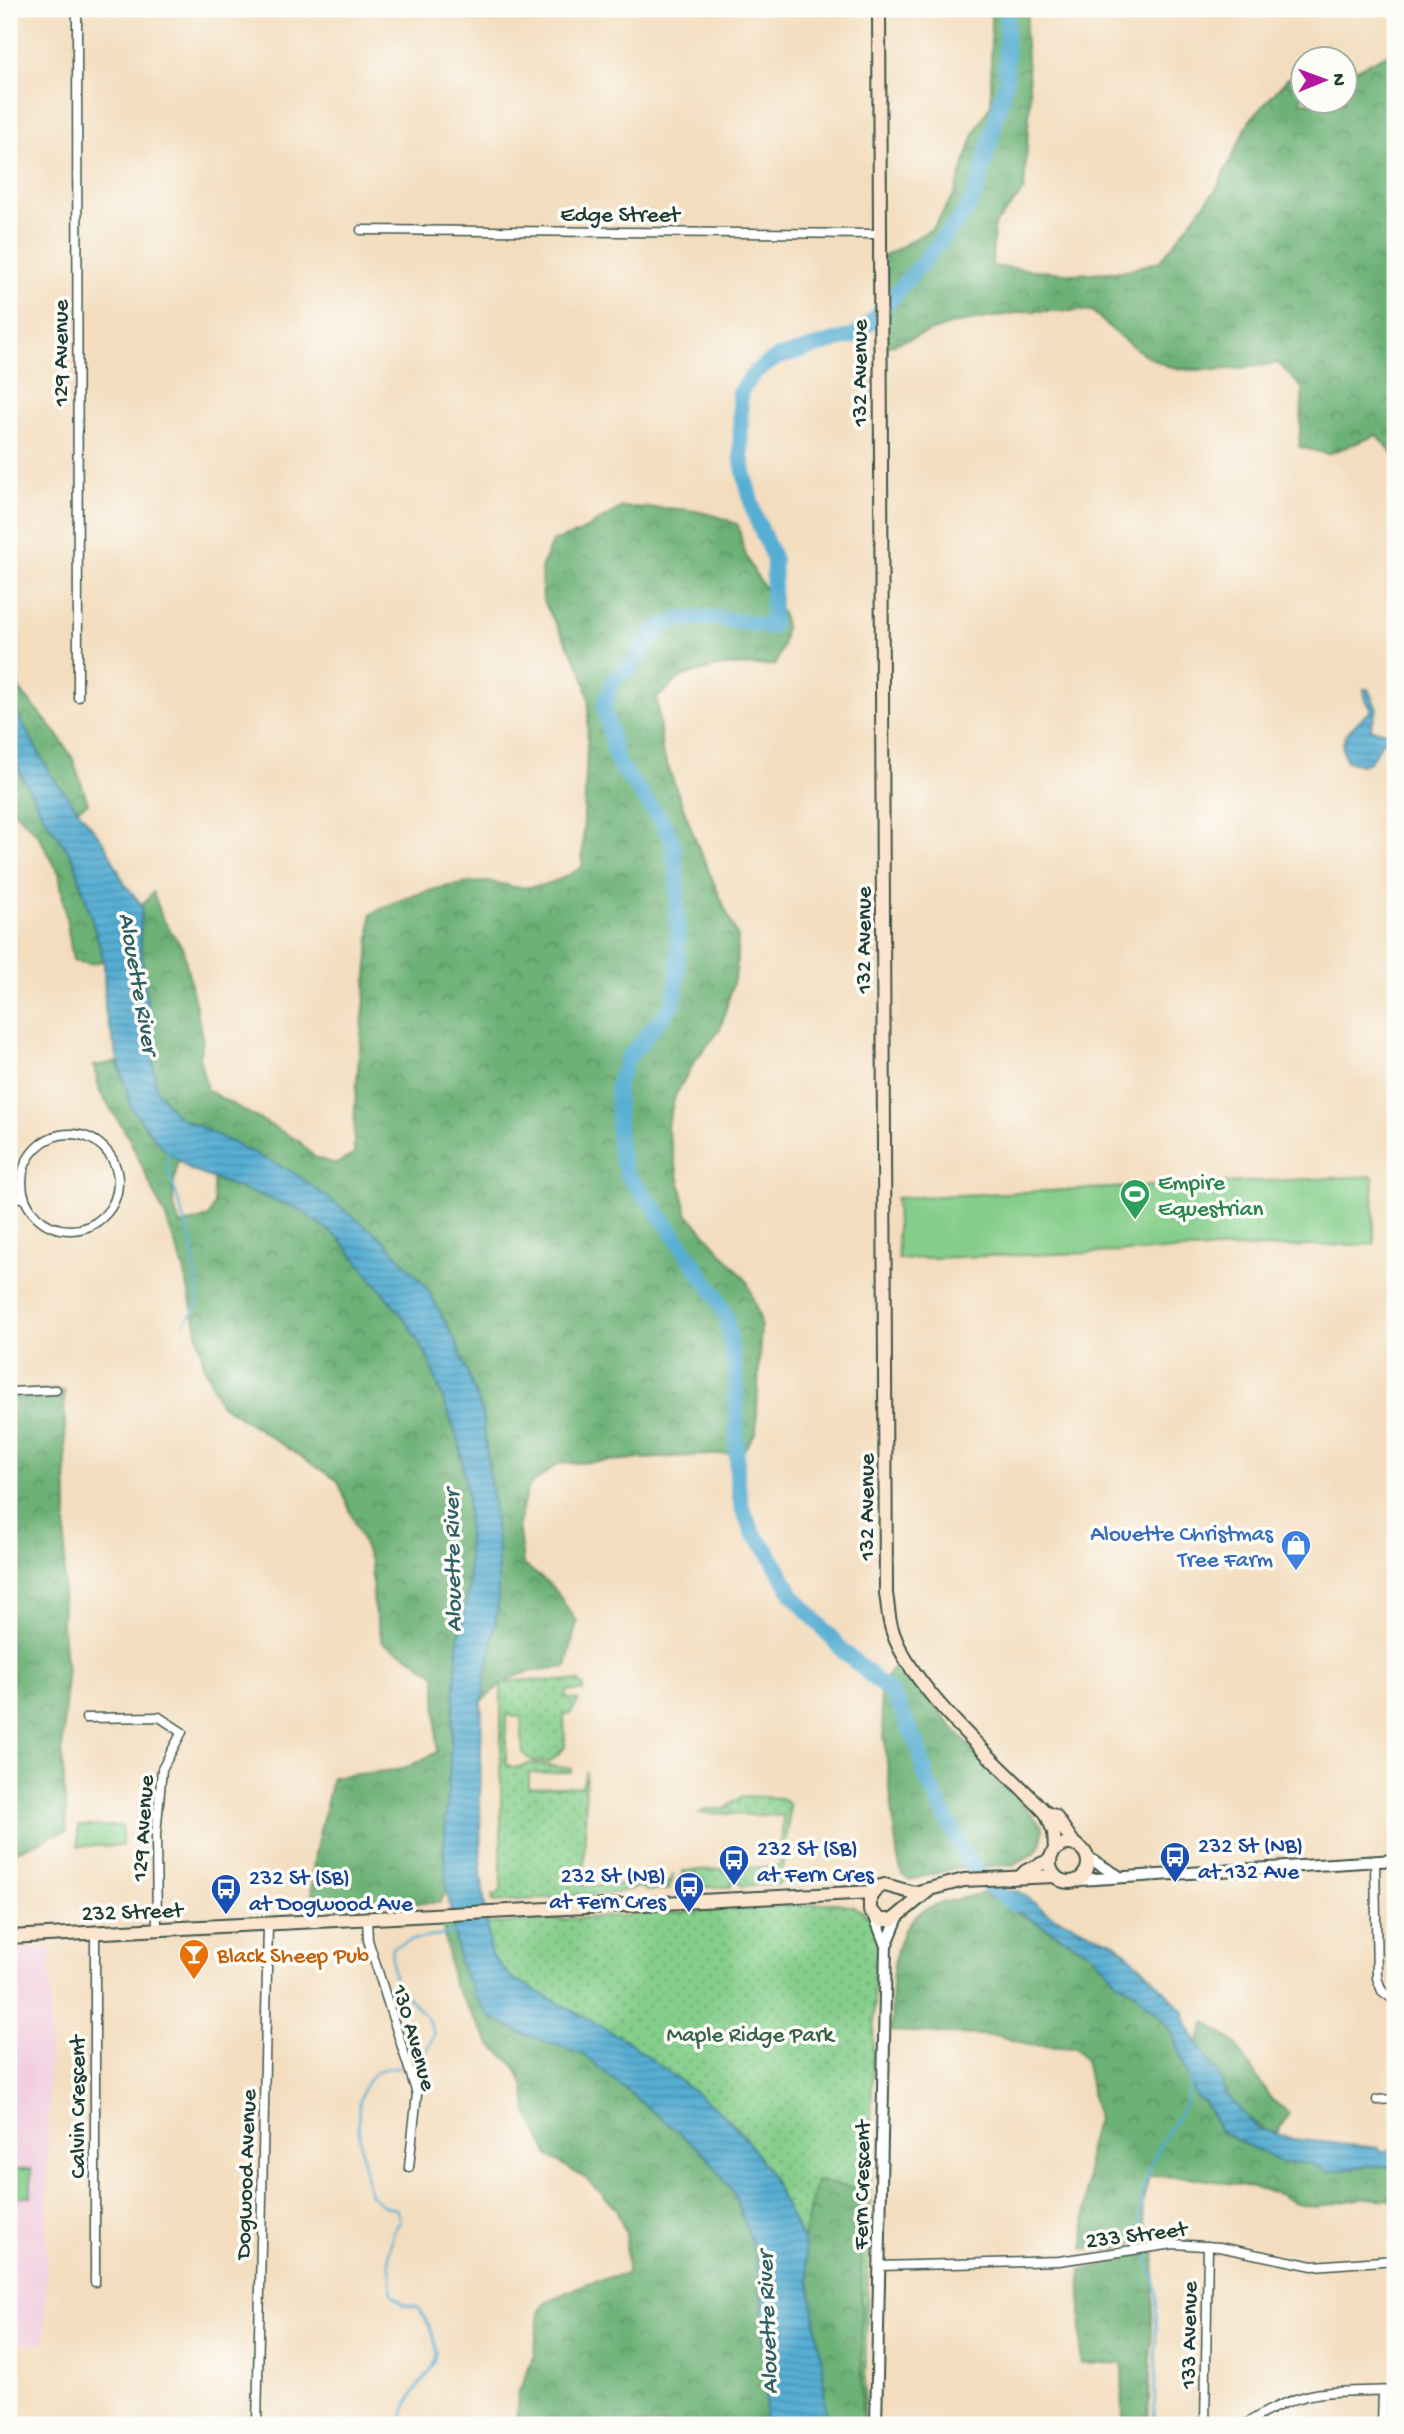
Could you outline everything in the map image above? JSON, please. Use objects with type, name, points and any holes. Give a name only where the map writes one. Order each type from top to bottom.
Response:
[{"type":"main road","name":"132 Avenue","points":[[879,9],[886,1594],[891,1627],[901,1648],[926,1686],[958,1725],[1046,1813],[1055,1816],[1075,1845]]},
{"type":"main road","points":[[1046,1813],[1054,1832],[1055,1876]]},
{"type":"main road","points":[[873,1914],[869,1904],[873,1892],[885,1885],[899,1891],[928,1891],[960,1881],[1017,1877],[1055,1876],[1066,1882],[1079,1880],[1087,1870],[1087,1857],[1075,1845],[1062,1845],[1053,1855],[1017,1877]]},
{"type":"main road","points":[[899,1891],[901,1913]]},
{"type":"main road","points":[[844,1895],[887,1921],[928,1891]]},
{"type":"main road","name":"232 Street","points":[[9,1937],[873,1892]]},
{"type":"street","name":"129 Avenue","points":[[78,9],[78,697]]},
{"type":"street","name":"Edge Street","points":[[361,230],[879,234]]},
{"type":"street","points":[[75,1134],[90,1138],[103,1147],[116,1168],[117,1192],[111,1207],[95,1224],[80,1230],[64,1231],[49,1226],[36,1217],[23,1197],[21,1181],[24,1165],[32,1151],[51,1137],[75,1134]]},
{"type":"street","points":[[9,1200],[23,1197]]},
{"type":"street","points":[[9,1392],[56,1390]]},
{"type":"street","name":"129 Avenue","points":[[86,1718],[159,1717],[182,1732],[162,1769],[156,1835],[157,1931]]},
{"type":"street","points":[[1087,1857],[1120,1876]]},
{"type":"street","points":[[1079,1880],[1395,1860]]},
{"type":"street","points":[[1375,1862],[1377,1978],[1382,1991],[1395,2001]]},
{"type":"street","name":"Fern Crescent","points":[[876,2425],[886,1946],[901,1913]]},
{"type":"street","name":"Fern Crescent","points":[[873,1914],[886,1946]]},
{"type":"street","name":"130 Avenue","points":[[367,1919],[368,1940],[416,2094],[409,2167]]},
{"type":"street","name":"Dogwood Avenue","points":[[257,2425],[268,1925]]},
{"type":"street","name":"Calvin Crescent","points":[[95,1933],[95,2282]]},
{"type":"street","points":[[1377,2100],[1395,2099]]},
{"type":"street","name":"233 Street","points":[[879,2266],[1059,2261],[1174,2244],[1208,2246],[1312,2266],[1395,2260]]},
{"type":"street","name":"133 Avenue","points":[[1205,2425],[1208,2246]]},
{"type":"street","points":[[1244,2425],[1290,2398],[1316,2392],[1395,2390]]},
{"type":"street","points":[[1382,2425],[1383,2391]]},
{"type":"shaded area","points":[[51,1947],[45,2344],[9,2344],[9,1948]]},
{"type":"green space","points":[[991,9],[1029,9],[1025,33],[1030,98],[1024,190],[994,226],[992,266],[1075,274],[1124,271],[1160,261],[1217,188],[1250,120],[1288,78],[1288,116],[1358,116],[1358,68],[1395,50],[1395,456],[1377,435],[1328,454],[1299,447],[1303,389],[1278,363],[1219,370],[1172,367],[1133,347],[1092,311],[1028,311],[953,324],[879,349],[878,260],[933,228],[955,193],[974,134],[991,104]]},
{"type":"green space","points":[[622,507],[696,511],[738,525],[749,562],[784,619],[785,631],[775,665],[722,666],[683,676],[657,698],[662,751],[699,849],[738,938],[736,972],[720,1030],[696,1059],[675,1096],[667,1128],[687,1213],[747,1281],[761,1322],[756,1432],[742,1453],[558,1464],[528,1487],[518,1524],[523,1564],[553,1587],[577,1622],[566,1667],[520,1675],[502,1684],[482,1701],[498,1606],[498,1550],[482,1413],[456,1342],[427,1288],[293,1172],[177,1116],[156,1089],[140,937],[142,905],[153,892],[162,918],[183,949],[203,1040],[199,1057],[207,1090],[299,1141],[314,1157],[336,1164],[354,1154],[356,1094],[371,914],[413,896],[444,887],[490,882],[533,887],[559,880],[582,867],[589,698],[581,669],[543,601],[541,568],[552,542],[579,533]]},
{"type":"green space","points":[[9,644],[14,683],[58,735],[73,759],[88,803],[77,809],[50,774],[9,699]]},
{"type":"green space","points":[[9,751],[43,815],[74,860],[104,961],[90,964],[73,961],[59,873],[38,835],[13,810],[9,801]]},
{"type":"green space","points":[[117,1062],[138,1116],[154,1138],[178,1159],[173,1201],[181,1225],[209,1217],[214,1204],[213,1179],[300,1209],[341,1240],[407,1322],[428,1358],[460,1445],[467,1494],[469,1587],[458,1641],[444,1851],[447,1891],[439,1903],[376,1903],[340,1909],[312,1904],[315,1855],[332,1777],[404,1769],[437,1752],[436,1676],[414,1659],[383,1643],[374,1609],[371,1563],[338,1481],[220,1404],[204,1365],[184,1269],[165,1216],[128,1136],[100,1092],[94,1066]]},
{"type":"green space","name":"Empire Equestrian","points":[[1373,1176],[1374,1244],[898,1259],[896,1198]]},
{"type":"green space","points":[[64,1391],[67,1507],[62,1624],[67,1672],[62,1755],[67,1830],[9,1854],[9,1392]]},
{"type":"green space","points":[[896,1663],[905,1667],[936,1709],[1043,1827],[1041,1844],[1035,1853],[1012,1865],[957,1868],[910,1880],[902,1875],[897,1854],[879,1688]]},
{"type":"green space","points":[[527,1680],[578,1681],[583,1686],[583,1691],[566,1691],[566,1698],[579,1700],[570,1714],[564,1715],[565,1747],[550,1762],[532,1760],[523,1753],[521,1717],[506,1715],[506,1764],[514,1768],[532,1763],[572,1769],[571,1772],[529,1773],[529,1788],[582,1786],[586,1771],[584,1886],[671,1882],[669,1890],[646,1891],[640,1887],[614,1893],[493,1902],[492,1894],[495,1896],[501,1891],[501,1683]]},
{"type":"green space","points":[[744,1796],[781,1798],[790,1805],[782,1880],[779,1884],[741,1886],[740,1882],[731,1883],[731,1887],[684,1887],[682,1871],[780,1866],[783,1816],[700,1813],[705,1809],[726,1809],[732,1802]]},
{"type":"green space","points":[[78,1826],[122,1826],[122,1846],[78,1846]]},
{"type":"green space","points":[[983,1893],[1094,1955],[1117,1982],[1128,1987],[1161,2016],[1173,2035],[1196,2098],[1203,2101],[1221,2132],[1282,2163],[1309,2162],[1328,2172],[1370,2165],[1395,2167],[1395,2200],[1363,2198],[1316,2207],[1296,2204],[1278,2194],[1245,2186],[1190,2177],[1149,2176],[1142,2205],[1148,2238],[1112,2250],[1084,2249],[1089,2143],[1097,2119],[1085,2059],[1076,2048],[1027,2045],[1000,2036],[891,2031],[894,1962],[905,1929],[915,1916],[930,1907]]},
{"type":"green space","name":"Maple Ridge Park","points":[[831,1903],[854,1907],[863,1912],[871,1919],[879,1938],[875,1961],[864,2425],[764,2425],[767,2385],[705,2154],[455,1938],[454,1926]]},
{"type":"green space","points":[[452,1916],[455,1938],[490,2017],[519,2032],[582,2053],[705,2154],[733,2192],[754,2247],[762,2298],[767,2385],[764,2425],[516,2425],[518,2394],[534,2355],[539,2313],[545,2302],[587,2283],[627,2274],[626,2233],[615,2207],[587,2179],[549,2156],[527,2112],[525,2088],[515,2066],[491,2045],[453,1984],[441,1917]]},
{"type":"green space","points":[[1206,2022],[1235,2043],[1271,2099],[1289,2113],[1276,2134],[1248,2119],[1229,2097],[1198,2043]]},
{"type":"green space","points":[[11,2169],[31,2169],[31,2197],[12,2197]]},
{"type":"green space","points":[[816,2181],[861,2189],[862,2425],[825,2425],[803,2240]]},
{"type":"green space","points":[[1155,2250],[1148,2425],[1123,2425],[1122,2363],[1081,2364],[1081,2271]]},
{"type":"water","points":[[1364,689],[1368,689],[1377,709],[1370,729],[1395,733],[1395,739],[1382,742],[1370,762],[1361,765],[1347,761],[1343,745],[1348,732],[1372,710],[1365,699]]},
{"type":"water","name":"Alouette River","points":[[9,698],[50,774],[105,844],[124,883],[142,905],[140,937],[156,1089],[177,1116],[293,1172],[383,1239],[427,1288],[456,1342],[482,1413],[498,1550],[498,1606],[482,1701],[480,1800],[481,1873],[491,1955],[511,1977],[628,2041],[719,2111],[743,2135],[767,2169],[803,2240],[823,2369],[826,2425],[764,2425],[767,2385],[762,2298],[754,2247],[733,2192],[705,2154],[582,2054],[519,2032],[490,2017],[475,1996],[460,1965],[447,1891],[444,1851],[458,1641],[469,1587],[467,1494],[460,1445],[428,1358],[407,1322],[341,1240],[299,1209],[192,1171],[160,1145],[131,1107],[105,1010],[104,961],[74,860],[43,815],[9,751]]},
{"type":"water","points":[[995,1891],[1019,1891],[1050,1915],[1115,1943],[1141,1966],[1183,2010],[1191,2033],[1221,2079],[1225,2094],[1257,2128],[1293,2139],[1378,2148],[1380,2152],[1395,2149],[1395,2167],[1370,2165],[1328,2172],[1309,2162],[1282,2163],[1221,2132],[1204,2101],[1196,2098],[1173,2035],[1161,2016],[1128,1987],[1117,1982],[1094,1955],[999,1901]]},
{"type":"waterway","points":[[1007,9],[1006,81],[978,187],[967,210],[875,318],[855,335],[776,358],[755,372],[740,392],[741,457],[754,513],[774,560],[772,627],[716,618],[683,619],[659,627],[631,666],[612,682],[604,707],[617,762],[662,821],[673,843],[677,874],[678,975],[673,1004],[627,1059],[617,1086],[619,1149],[627,1175],[658,1212],[715,1294],[726,1316],[736,1376],[737,1480],[742,1508],[753,1533],[767,1550],[793,1595],[844,1652],[894,1696],[919,1748],[926,1778],[969,1863],[988,1885],[1013,1904]]},
{"type":"waterway","points":[[169,1149],[167,1165],[192,1244],[196,1273],[198,1305],[185,1323]]},
{"type":"waterway","points":[[414,2057],[424,2057],[434,2034],[428,2020],[399,1988],[394,1978],[393,1947],[412,1940],[454,1933]]},
{"type":"waterway","points":[[400,2067],[381,2070],[368,2081],[359,2111],[359,2129],[370,2195],[384,2206],[396,2209],[400,2217]]},
{"type":"waterway","points":[[1144,2241],[1141,2211],[1145,2182],[1156,2154],[1185,2104],[1190,2078]]},
{"type":"waterway","points":[[400,2221],[393,2233],[389,2254],[392,2294],[405,2305],[418,2307],[431,2330],[436,2347],[435,2360],[413,2393],[402,2425]]},
{"type":"waterway","points":[[1148,2256],[1157,2294],[1154,2425]]},
{"type":"place","name":"Empire Equestrian","points":[[1135,1221]]},
{"type":"place","name":"Alouette Christmas Tree Farm","points":[[1296,1572]]},
{"type":"place","name":"232 St (NB) at 132 Ave","points":[[1175,1884]]},
{"type":"place","name":"232 St (SB) at Fern Cres","points":[[734,1887]]},
{"type":"place","name":"232 St (NB) at Fern Cres","points":[[689,1914]]},
{"type":"place","name":"232 St (SB) at Dogwood Ave","points":[[226,1916]]},
{"type":"place","name":"Black Sheep Pub","points":[[194,1981]]}]
